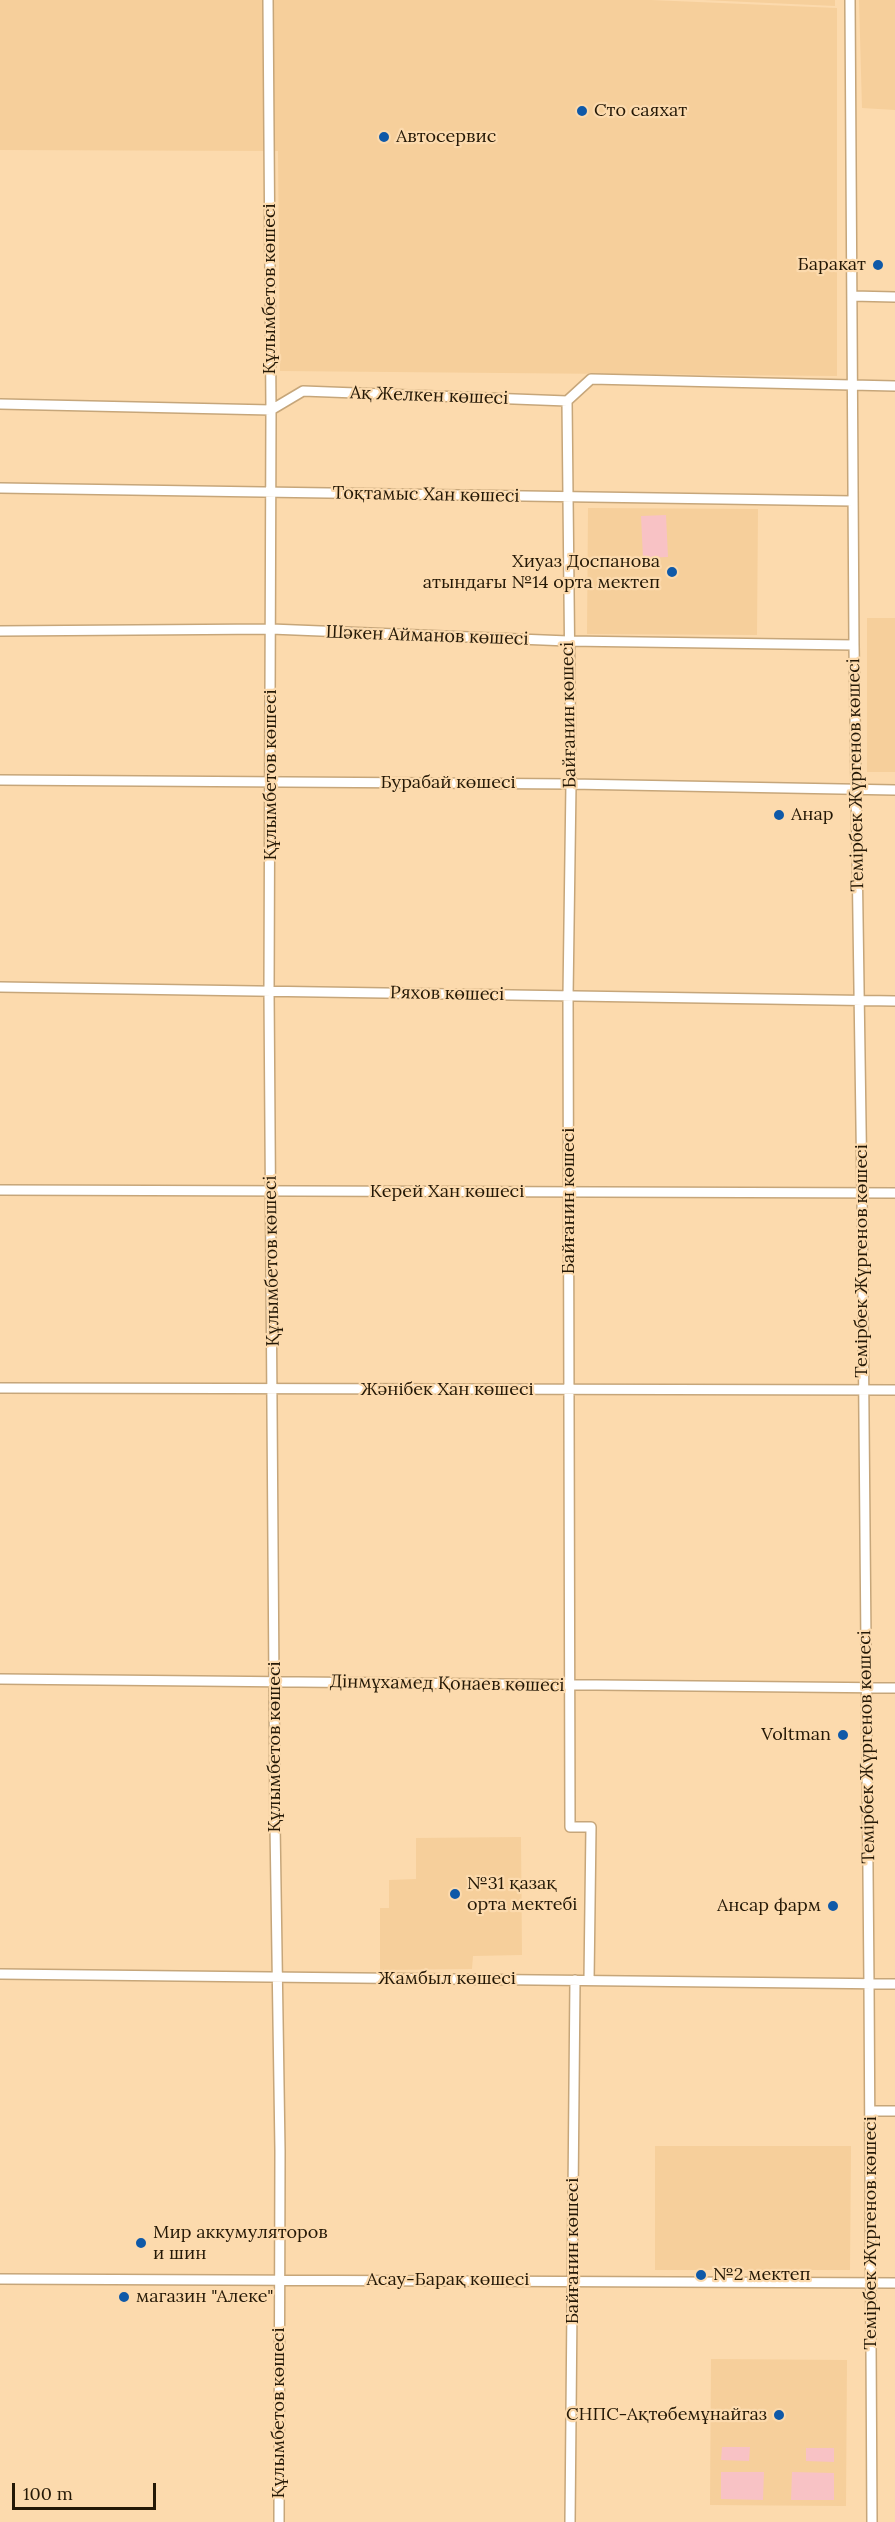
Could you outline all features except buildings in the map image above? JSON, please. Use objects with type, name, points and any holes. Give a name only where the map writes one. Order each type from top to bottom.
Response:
[{"type":"street","name":"Құлымбетов көшесі","points":[[267,0],[271,410],[269,991],[274,1681],[279,1978],[279,2522]]},
{"type":"street","name":"Темірбек Жүргенов көшесі","points":[[850,0],[872,2522]]},
{"type":"street","points":[[852,296],[895,297]]},
{"type":"street","points":[[567,401],[591,379],[895,386]]},
{"type":"street","name":"Ақ Желкен көшесі","points":[[271,410],[303,391],[567,401]]},
{"type":"street","name":"Байғанин көшесі","points":[[567,401],[571,784],[568,996],[570,1827],[591,1827],[590,1980]]},
{"type":"street","points":[[0,404],[271,410]]},
{"type":"street","name":"Тоқтамыс Хан көшесі","points":[[0,488],[853,501]]},
{"type":"street","name":"Шәкен Айманов көшесі","points":[[0,632],[271,629],[568,641],[854,645]]},
{"type":"street","name":"Бурабай көшесі","points":[[0,780],[571,784],[895,790]]},
{"type":"street","name":"Ряхов көшесі","points":[[0,987],[895,1001]]},
{"type":"street","name":"Керей Хан көшесі","points":[[0,1190],[895,1193]]},
{"type":"street","name":"Жәнібек Хан көшесі","points":[[0,1388],[895,1390]]},
{"type":"street","name":"Дінмұхамед Қонаев көшесі","points":[[0,1679],[895,1688]]},
{"type":"street","name":"Жамбыл көшесі","points":[[0,1974],[895,1984]]},
{"type":"street","name":"Байғанин көшесі","points":[[570,2522],[574,1980]]},
{"type":"street","points":[[870,2111],[895,2111]]},
{"type":"street","name":"Асау-Барақ көшесі","points":[[0,2279],[280,2278],[895,2283]]},
{"type":"shaded area","points":[[0,0],[651,0],[837,8],[837,376],[280,371],[278,151],[0,150]]},
{"type":"shaded area","points":[[703,0],[835,0],[835,6]]},
{"type":"shaded area","points":[[859,0],[895,0],[895,110],[862,108]]},
{"type":"shaded area","name":"Хиуаз Доспанова атындағы №14 орта мектеп","points":[[588,508],[758,509],[757,635],[587,634]]},
{"type":"shaded area","points":[[666,515],[668,557],[643,558],[641,516]]},
{"type":"shaded area","points":[[867,618],[895,618],[895,772],[867,772]]},
{"type":"shaded area","name":"№31 қазақ орта мектебі","points":[[521,1837],[522,1955],[473,1956],[472,1969],[380,1970],[380,1908],[389,1908],[389,1880],[416,1879],[416,1838]]},
{"type":"shaded area","points":[[655,2146],[851,2146],[850,2270],[655,2270]]},
{"type":"shaded area","name":"СНПС-Ақтөбемұнайгаз","points":[[711,2359],[847,2360],[846,2506],[710,2505]]},
{"type":"shaded area","points":[[722,2447],[750,2447],[749,2461],[721,2460]]},
{"type":"shaded area","points":[[806,2448],[834,2448],[834,2462],[806,2461]]},
{"type":"shaded area","points":[[721,2472],[764,2472],[763,2500],[721,2499]]},
{"type":"shaded area","points":[[792,2472],[834,2473],[834,2500],[791,2500]]},
{"type":"place","name":"Сто саяхат","points":[[582,111]]},
{"type":"place","name":"Автосервис","points":[[384,137]]},
{"type":"place","name":"Баракат","points":[[878,265]]},
{"type":"place","name":"Хиуаз Доспанова атындағы №14 орта мектеп","points":[[672,572]]},
{"type":"place","name":"Анар","points":[[779,815]]},
{"type":"place","name":"Voltman","points":[[843,1735]]},
{"type":"place","name":"№31 қазақ орта мектебі","points":[[455,1894]]},
{"type":"place","name":"Ансар фарм","points":[[833,1906]]},
{"type":"place","name":"Мир аккумуляторов и шин","points":[[141,2243]]},
{"type":"place","name":"№2 мектеп","points":[[701,2275]]},
{"type":"place","name":"магазин \"Алеке\"","points":[[124,2297]]},
{"type":"place","name":"СНПС-Ақтөбемұнайгаз","points":[[779,2415]]}]
